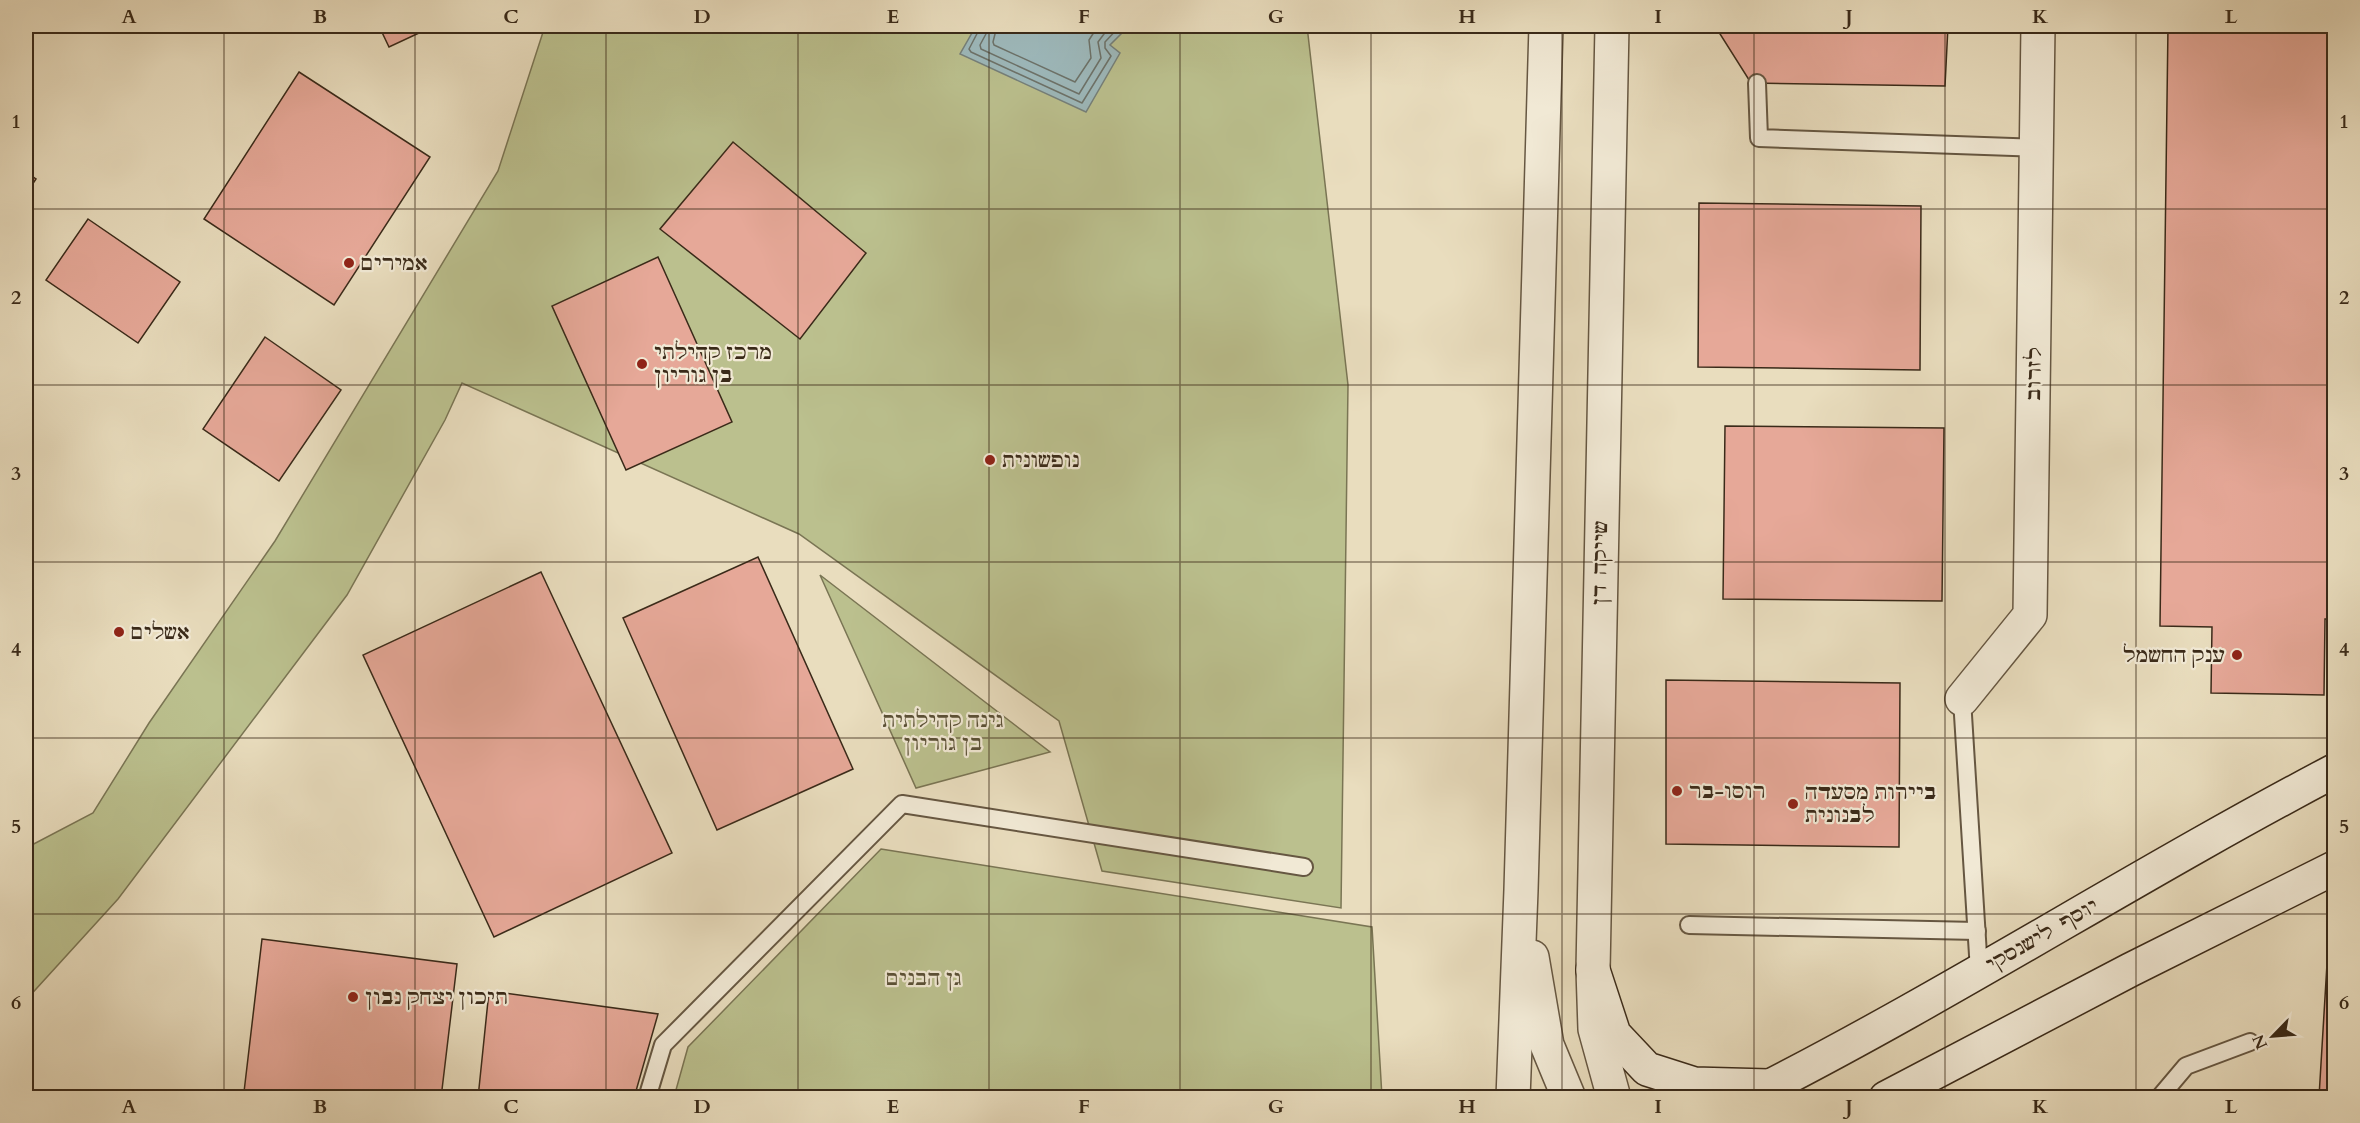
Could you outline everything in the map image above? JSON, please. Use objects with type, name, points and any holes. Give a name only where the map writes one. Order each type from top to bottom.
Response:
[{"type":"street","points":[[1513,1098],[1546,26]]},
{"type":"street","name":"שייקה דן","points":[[1612,26],[1593,970],[1594,1029],[1614,1098]]},
{"type":"street","name":"לזרוב","points":[[1962,699],[2030,615],[2038,26]]},
{"type":"street","name":"יוסף לישנסקי","points":[[1758,1092],[1979,971],[2334,771]]},
{"type":"street","points":[[1886,1098],[2130,970],[2334,868]]},
{"type":"street","points":[[1521,890],[1547,1045],[1569,1098]]},
{"type":"street","points":[[1593,970],[1614,1034],[1647,1069],[1694,1084],[1758,1092]]},
{"type":"lane","points":[[1757,83],[1759,138],[2038,148]]},
{"type":"lane","points":[[1962,699],[1979,971]]},
{"type":"lane","points":[[647,1098],[663,1045],[902,804],[1304,867]]},
{"type":"lane","points":[[1689,924],[1977,931]]},
{"type":"lane","points":[[2159,1098],[2159,1095],[2186,1066],[2250,1042]]},
{"type":"green space","name":"נופשונית","points":[[545,26],[1307,26],[1348,385],[1341,908],[1102,871],[1059,721],[799,534],[462,383],[445,420],[347,595],[118,899],[26,1000],[26,848],[93,813],[149,723],[275,541],[498,171]]},
{"type":"green space","name":"גינה קהילתית בן גוריון","points":[[820,575],[1050,752],[916,788]]},
{"type":"green space","name":"גן הבנים","points":[[881,849],[1372,927],[1382,1097],[674,1097],[688,1047]]},
{"type":"water","points":[[976,26],[1129,26],[1110,45],[1120,53],[1086,112],[960,54]]},
{"type":"building","points":[[379,26],[434,26],[389,47]]},
{"type":"building","points":[[1715,26],[1948,26],[1945,86],[1751,83]]},
{"type":"building","points":[[2168,26],[2334,26],[2334,619],[2325,619],[2324,695],[2211,693],[2212,627],[2160,626]]},
{"type":"building","points":[[299,72],[430,157],[334,305],[204,219]]},
{"type":"building","points":[[733,142],[866,253],[800,339],[660,229]]},
{"type":"building","points":[[26,172],[36,179],[26,194]]},
{"type":"building","points":[[1699,203],[1921,206],[1920,370],[1698,367]]},
{"type":"building","points":[[88,219],[180,282],[138,343],[46,280]]},
{"type":"building","name":"מרכז קהילתי בן גוריון","points":[[658,257],[732,422],[626,470],[552,306]]},
{"type":"building","points":[[265,337],[341,390],[279,481],[203,429]]},
{"type":"building","points":[[1725,426],[1944,428],[1942,601],[1723,599]]},
{"type":"building","points":[[758,557],[853,769],[717,830],[623,618]]},
{"type":"building","points":[[541,572],[672,853],[494,937],[363,655]]},
{"type":"building","points":[[1666,680],[1900,683],[1899,847],[1666,844]]},
{"type":"building","points":[[262,939],[457,964],[441,1098],[283,1098],[244,1092]]},
{"type":"building","points":[[2334,959],[2334,1098],[2316,1098],[2319,1097],[2327,964]]},
{"type":"building","points":[[489,991],[658,1014],[634,1098],[478,1098]]},
{"type":"place","name":"אמירים","points":[[349,263]]},
{"type":"place","name":"מרכז קהילתי בן גוריון","points":[[642,364]]},
{"type":"place","name":"נופשונית","points":[[990,460]]},
{"type":"place","name":"אשלים","points":[[119,632]]},
{"type":"place","name":"ענק החשמל","points":[[2237,655]]},
{"type":"place","name":"רוסו-בר","points":[[1677,791]]},
{"type":"place","name":"ביירות מסעדה לבנונית","points":[[1793,804]]},
{"type":"place","name":"תיכון יצחק נבון","points":[[353,997]]}]
